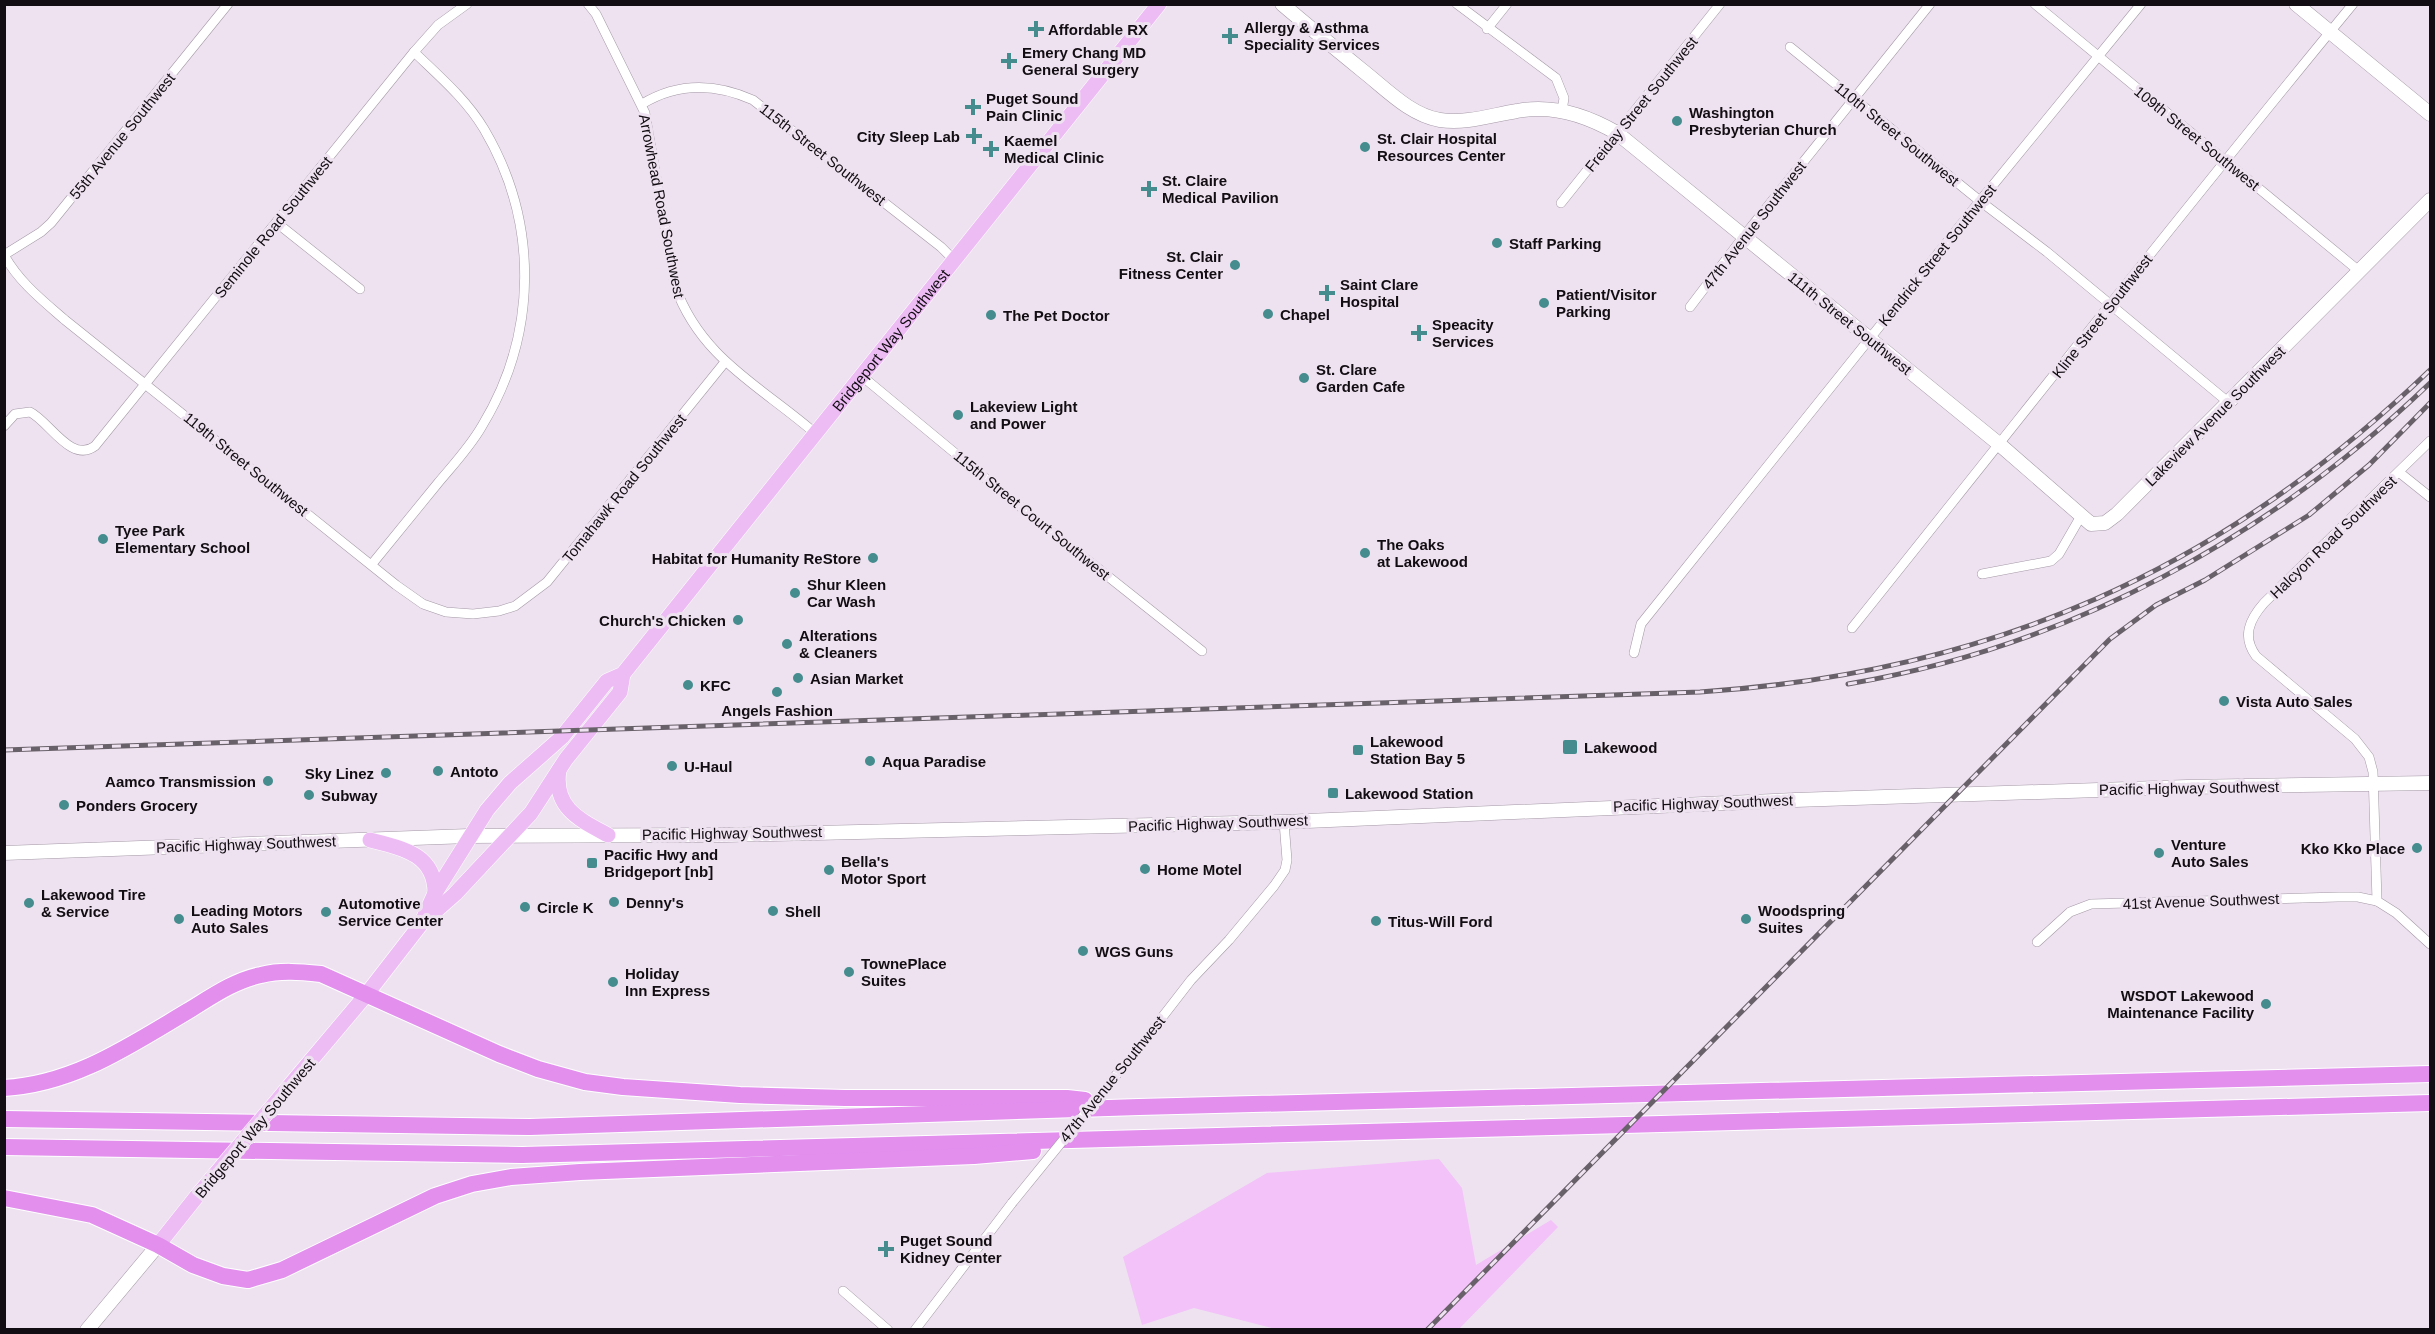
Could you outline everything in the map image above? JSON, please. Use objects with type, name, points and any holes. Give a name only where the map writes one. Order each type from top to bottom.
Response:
[{"type":"highway","points":[[4,1088],[34,1085],[78,1072],[121,1051],[219,992],[261,975],[281,972],[321,974],[499,1054],[538,1069],[585,1082],[623,1087],[740,1095],[857,1098],[1067,1098],[1139,1107]]},
{"type":"highway","points":[[4,1119],[530,1127],[1139,1107],[2430,1074]]},
{"type":"highway","points":[[4,1147],[522,1155],[2430,1103]]},
{"type":"highway","points":[[4,1198],[92,1215],[158,1245],[193,1265],[223,1276],[248,1280],[282,1270],[435,1196],[472,1184],[511,1177],[974,1156],[1027,1152],[1120,1139]]},
{"type":"main road","name":"Bridgeport Way Southwest","points":[[158,1245],[366,995],[421,924],[438,900],[469,836],[487,810],[510,783],[562,737],[608,681],[623,674],[863,377],[1159,4]]},
{"type":"main road","name":"Bridgeport Way Southwest","points":[[438,900],[510,837],[531,813],[559,770],[620,692],[623,674]]},
{"type":"main road","points":[[559,770],[558,789],[564,803],[574,814],[608,835]]},
{"type":"main road","points":[[370,840],[399,847],[425,863],[433,875],[438,900]]},
{"type":"street","name":"55th Avenue Southwest","points":[[4,255],[41,232],[51,223],[228,4]]},
{"type":"street","name":"Seminole Road Southwest","points":[[4,426],[15,414],[30,412],[67,444],[82,450],[95,446],[414,52],[438,25],[467,4]]},
{"type":"street","name":"Arrowhead Road Southwest","points":[[588,4],[596,14],[642,104],[649,128],[675,286],[682,305],[695,328],[725,362],[816,434]]},
{"type":"street","name":"111th Street Southwest","points":[[1282,4],[1400,101],[1428,117],[1452,121],[1532,109],[1562,111],[1592,119],[1617,133],[1999,444],[2081,516]]},
{"type":"street","points":[[1457,4],[1487,29],[1556,78],[1564,98],[1562,111]]},
{"type":"street","points":[[1487,29],[1507,4]]},
{"type":"street","name":"Freiday Street Southwest","points":[[1562,204],[1720,4]]},
{"type":"street","name":"47th Avenue Southwest","points":[[1690,306],[1930,4]]},
{"type":"street","name":"109th Street Southwest","points":[[2035,4],[2359,271]]},
{"type":"street","name":"Kendrick Street Southwest","points":[[1634,653],[1641,624],[1869,338],[2141,4]]},
{"type":"street","points":[[2296,4],[2430,114]]},
{"type":"street","name":"Kline Street Southwest","points":[[1852,628],[2108,305],[2353,4]]},
{"type":"street","name":"110th Street Southwest","points":[[1790,46],[1980,201],[2047,252],[2108,305],[2228,402]]},
{"type":"street","points":[[372,564],[469,446],[486,420],[513,362],[525,294],[525,256],[519,215],[496,153],[484,129],[457,93],[414,52]]},
{"type":"street","name":"115th Street Southwest","points":[[642,104],[666,92],[701,86],[728,90],[753,100],[932,240],[955,261]]},
{"type":"street","name":"Lakeview Avenue Southwest","points":[[2081,516],[2091,524],[2105,523],[2111,519],[2430,200]]},
{"type":"street","points":[[277,223],[360,289]]},
{"type":"street","name":"119th Street Southwest","points":[[4,255],[25,285],[413,598],[446,612],[482,614],[515,606]]},
{"type":"street","name":"Tomahawk Road Southwest","points":[[515,606],[554,576],[725,362]]},
{"type":"street","name":"115th Street Court Southwest","points":[[863,377],[1008,497],[1202,651]]},
{"type":"street","name":"Halcyon Road Southwest","points":[[2374,785],[2371,761],[2362,746],[2258,658],[2249,639],[2249,624],[2261,606],[2400,473],[2430,441]]},
{"type":"street","points":[[2400,473],[2430,497]]},
{"type":"street","points":[[1982,574],[2051,561],[2059,554],[2081,516]]},
{"type":"street","name":"Pacific Highway Southwest","points":[[4,853],[469,836],[1284,822],[1807,799],[2187,787],[2430,783]]},
{"type":"street","points":[[2374,785],[2377,901],[2396,913],[2430,944]]},
{"type":"street","name":"47th Avenue Southwest","points":[[915,1329],[1012,1203],[1191,980],[1229,940],[1274,886],[1285,870],[1287,847],[1284,822]]},
{"type":"street","name":"41st Avenue Southwest","points":[[2037,942],[2070,912],[2091,904],[2338,897],[2358,897],[2377,901]]},
{"type":"street","name":"Bridgeport Way Southwest","points":[[87,1329],[158,1245]]},
{"type":"street","points":[[843,1291],[888,1329]]},
{"type":"shaded area","points":[[1439,1159],[1462,1188],[1476,1265],[1551,1220],[1558,1227],[1459,1329],[1276,1329],[1194,1308],[1142,1325],[1123,1257],[1267,1173]]},
{"type":"railway","points":[[4,750],[1700,692],[1806,681],[1907,662],[2003,635],[2095,599],[2183,555],[2268,502],[2350,441],[2430,370]]},
{"type":"railway","points":[[1848,684],[1930,667],[2010,643],[2087,613],[2162,577],[2234,536],[2303,490],[2368,439],[2430,383]]},
{"type":"railway","points":[[1427,1330],[2110,639],[2156,605],[2205,580],[2309,515],[2369,465],[2430,403]]},
{"type":"place","name":"Affordable RX","points":[[1036,29]]},
{"type":"place","name":"Allergy & Asthma Speciality Services","points":[[1230,36]]},
{"type":"place","name":"Emery Chang MD General Surgery","points":[[1009,61]]},
{"type":"place","name":"Puget Sound Pain Clinic","points":[[973,107]]},
{"type":"place","name":"Washington Presbyterian Church","points":[[1677,121]]},
{"type":"place","name":"City Sleep Lab","points":[[974,136]]},
{"type":"place","name":"St. Clair Hospital Resources Center","points":[[1365,147]]},
{"type":"place","name":"Kaemel Medical Clinic","points":[[991,149]]},
{"type":"place","name":"St. Claire Medical Pavilion","points":[[1149,189]]},
{"type":"place","name":"Staff Parking","points":[[1497,243]]},
{"type":"place","name":"St. Clair Fitness Center","points":[[1235,265]]},
{"type":"place","name":"Saint Clare Hospital","points":[[1327,293]]},
{"type":"place","name":"Patient/Visitor Parking","points":[[1544,303]]},
{"type":"place","name":"Chapel","points":[[1268,314]]},
{"type":"place","name":"The Pet Doctor","points":[[991,315]]},
{"type":"place","name":"Speacity Services","points":[[1419,333]]},
{"type":"place","name":"St. Clare Garden Cafe","points":[[1304,378]]},
{"type":"place","name":"Lakeview Light and Power","points":[[958,415]]},
{"type":"place","name":"Tyee Park Elementary School","points":[[103,539]]},
{"type":"place","name":"The Oaks at Lakewood","points":[[1365,553]]},
{"type":"place","name":"Habitat for Humanity ReStore","points":[[873,558]]},
{"type":"place","name":"Shur Kleen Car Wash","points":[[795,593]]},
{"type":"place","name":"Church's Chicken","points":[[738,620]]},
{"type":"place","name":"Alterations & Cleaners","points":[[787,644]]},
{"type":"place","name":"Asian Market","points":[[798,678]]},
{"type":"place","name":"KFC","points":[[688,685]]},
{"type":"place","name":"Angels Fashion","points":[[777,692]]},
{"type":"place","name":"Vista Auto Sales","points":[[2224,701]]},
{"type":"place","name":"Lakewood","points":[[1570,747]]},
{"type":"place","name":"Lakewood Station Bay 5","points":[[1358,750]]},
{"type":"place","name":"Aqua Paradise","points":[[870,761]]},
{"type":"place","name":"U-Haul","points":[[672,766]]},
{"type":"place","name":"Antoto","points":[[438,771]]},
{"type":"place","name":"Sky Linez","points":[[386,773]]},
{"type":"place","name":"Aamco Transmission","points":[[268,781]]},
{"type":"place","name":"Lakewood Station","points":[[1333,793]]},
{"type":"place","name":"Subway","points":[[309,795]]},
{"type":"place","name":"Ponders Grocery","points":[[64,805]]},
{"type":"place","name":"Kko Kko Place","points":[[2417,848]]},
{"type":"place","name":"Venture Auto Sales","points":[[2159,853]]},
{"type":"place","name":"Pacific Hwy and Bridgeport [nb]","points":[[592,863]]},
{"type":"place","name":"Home Motel","points":[[1145,869]]},
{"type":"place","name":"Bella's Motor Sport","points":[[829,870]]},
{"type":"place","name":"Denny's","points":[[614,902]]},
{"type":"place","name":"Lakewood Tire & Service","points":[[29,903]]},
{"type":"place","name":"Circle K","points":[[525,907]]},
{"type":"place","name":"Shell","points":[[773,911]]},
{"type":"place","name":"Automotive Service Center","points":[[326,912]]},
{"type":"place","name":"Leading Motors Auto Sales","points":[[179,919]]},
{"type":"place","name":"Woodspring Suites","points":[[1746,919]]},
{"type":"place","name":"Titus-Will Ford","points":[[1376,921]]},
{"type":"place","name":"WGS Guns","points":[[1083,951]]},
{"type":"place","name":"TownePlace Suites","points":[[849,972]]},
{"type":"place","name":"Holiday Inn Express","points":[[613,982]]},
{"type":"place","name":"WSDOT Lakewood Maintenance Facility","points":[[2266,1004]]},
{"type":"place","name":"Puget Sound Kidney Center","points":[[886,1249]]}]
